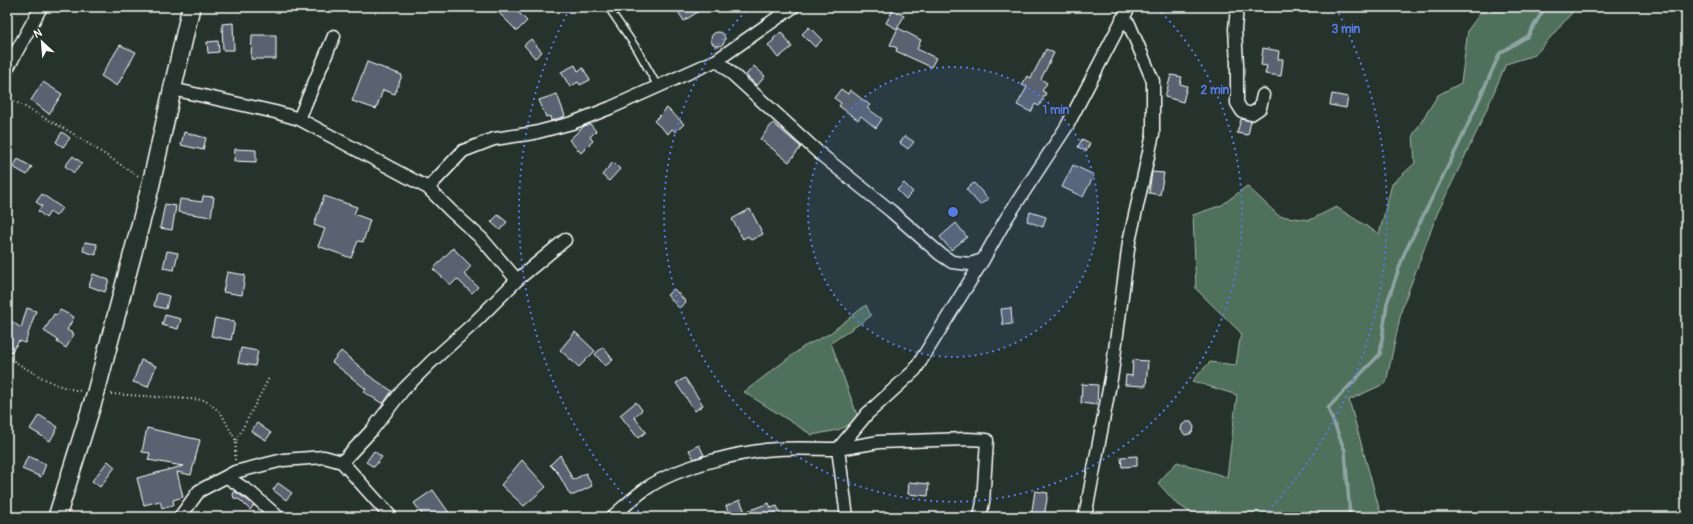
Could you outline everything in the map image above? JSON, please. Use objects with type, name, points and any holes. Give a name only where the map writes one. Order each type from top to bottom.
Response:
[{"type":"main road","points":[[57,517],[96,392],[151,183],[191,7]]},
{"type":"street","points":[[7,69],[42,7]]},
{"type":"street","points":[[428,188],[462,151],[494,139],[534,133],[572,123],[658,87],[717,60],[793,7]]},
{"type":"street","points":[[847,517],[838,448],[867,414],[915,370],[983,260],[1006,219],[1066,126],[1128,7]]},
{"type":"street","points":[[1237,7],[1234,30],[1237,64],[1237,103],[1242,111],[1251,114],[1260,108],[1264,94]]},
{"type":"street","points":[[1085,517],[1112,373],[1130,242],[1153,134],[1153,81],[1129,24],[1122,20]]},
{"type":"street","points":[[299,119],[334,36]]},
{"type":"street","points":[[717,60],[819,153],[891,211],[940,254],[952,262],[970,264],[983,260]]},
{"type":"street","points":[[172,89],[276,112],[299,119],[428,188],[451,212],[482,239],[517,280]]},
{"type":"street","points":[[342,462],[372,430],[403,390],[517,280],[565,240]]},
{"type":"street","points":[[612,517],[663,478],[692,467],[734,456],[777,449],[838,448],[879,442],[967,439],[987,440],[984,489],[980,517]]},
{"type":"street","points":[[180,517],[199,491],[231,474],[283,460],[324,457],[342,462],[392,517]]},
{"type":"street","points":[[231,474],[278,517]]},
{"type":"lane","points":[[608,7],[637,49],[658,87]]},
{"type":"path","points":[[7,97],[72,133],[151,183]]},
{"type":"path","points":[[7,357],[38,376],[70,390],[206,400],[221,413],[236,441]]},
{"type":"path","points":[[231,474],[236,441],[269,378]]},
{"type":"green space","points":[[1485,7],[1577,7],[1535,55],[1506,64],[1478,129],[1437,214],[1402,308],[1386,383],[1349,400],[1380,511],[1380,517],[1197,517],[1176,503],[1158,483],[1177,462],[1227,477],[1237,395],[1192,381],[1210,362],[1236,365],[1241,333],[1196,289],[1193,215],[1222,205],[1247,186],[1279,216],[1310,220],[1336,207],[1379,234],[1392,184],[1415,163],[1413,135],[1438,95],[1461,83],[1468,30]]},
{"type":"green space","points":[[866,305],[871,316],[831,343],[859,420],[838,430],[812,435],[744,392],[803,347],[829,334]]},
{"type":"building","points":[[493,7],[513,7],[527,21],[517,31]]},
{"type":"building","points":[[675,7],[705,7],[684,21]]},
{"type":"building","points":[[893,10],[904,16],[897,29],[886,23]]},
{"type":"building","points":[[233,23],[234,50],[223,50],[222,24]]},
{"type":"building","points":[[809,27],[822,40],[815,47],[802,34]]},
{"type":"building","points":[[898,28],[921,40],[917,49],[936,58],[931,67],[896,51],[897,48],[890,45]]},
{"type":"building","points":[[718,32],[723,34],[725,39],[723,44],[718,46],[713,44],[711,39],[713,34]]},
{"type":"building","points":[[781,32],[792,47],[778,58],[768,45]]},
{"type":"building","points":[[252,35],[276,35],[276,59],[251,59]]},
{"type":"building","points":[[531,39],[542,52],[535,58],[524,45]]},
{"type":"building","points":[[218,41],[219,52],[208,53],[207,42]]},
{"type":"building","points":[[120,45],[136,52],[117,86],[101,76]]},
{"type":"building","points":[[1263,48],[1279,51],[1278,59],[1283,59],[1281,76],[1265,74],[1267,66],[1261,65]]},
{"type":"building","points":[[1046,49],[1054,53],[1041,79],[1047,83],[1042,91],[1046,93],[1039,106],[1035,104],[1031,112],[1017,105],[1027,87],[1022,85],[1027,76],[1031,78]]},
{"type":"building","points":[[367,62],[402,75],[395,94],[383,90],[376,109],[352,101]]},
{"type":"building","points":[[575,65],[578,71],[583,68],[590,80],[580,85],[578,82],[570,87],[561,72]]},
{"type":"building","points":[[754,66],[765,76],[757,86],[746,75]]},
{"type":"building","points":[[1171,75],[1182,77],[1180,84],[1187,86],[1183,102],[1165,97]]},
{"type":"building","points":[[43,82],[62,94],[49,114],[31,100]]},
{"type":"building","points":[[841,89],[848,94],[850,90],[870,105],[867,108],[882,119],[876,128],[861,116],[858,120],[839,106],[841,103],[834,98]]},
{"type":"building","points":[[557,94],[565,116],[551,121],[550,116],[546,117],[539,100]]},
{"type":"building","points":[[1332,94],[1348,97],[1346,108],[1330,105]]},
{"type":"building","points":[[667,108],[684,124],[676,132],[672,129],[668,134],[654,121]]},
{"type":"building","points":[[1241,119],[1251,121],[1248,135],[1237,133]]},
{"type":"building","points":[[773,123],[801,147],[789,162],[760,139]]},
{"type":"building","points":[[590,124],[596,131],[590,137],[593,141],[581,153],[569,140],[584,126]]},
{"type":"building","points":[[62,132],[70,138],[63,147],[56,142]]},
{"type":"building","points":[[184,132],[206,138],[203,150],[181,145]]},
{"type":"building","points":[[905,136],[914,142],[908,149],[900,143]]},
{"type":"building","points":[[1082,139],[1090,143],[1086,151],[1078,147]]},
{"type":"building","points":[[235,149],[256,150],[256,162],[234,161]]},
{"type":"building","points":[[73,156],[82,163],[74,173],[65,166]]},
{"type":"building","points":[[18,159],[32,167],[27,175],[13,167]]},
{"type":"building","points":[[613,162],[620,169],[609,181],[602,175]]},
{"type":"building","points":[[1073,165],[1094,175],[1083,197],[1062,187]]},
{"type":"building","points":[[1152,172],[1164,173],[1160,195],[1149,193]]},
{"type":"building","points":[[904,183],[913,192],[906,199],[897,190]]},
{"type":"building","points":[[974,183],[988,199],[980,205],[966,189]]},
{"type":"building","points":[[42,194],[62,208],[56,216],[50,212],[46,218],[38,211],[42,206],[36,202]]},
{"type":"building","points":[[203,196],[214,197],[211,217],[178,212],[180,199],[202,202]]},
{"type":"building","points":[[324,196],[357,207],[354,214],[370,220],[363,242],[358,241],[351,258],[318,246],[325,229],[314,225]]},
{"type":"building","points":[[165,204],[176,206],[172,230],[160,228]]},
{"type":"building","points":[[750,209],[763,234],[751,240],[748,236],[743,239],[732,219]]},
{"type":"building","points":[[1030,212],[1046,217],[1043,227],[1027,221]]},
{"type":"building","points":[[498,215],[507,222],[500,230],[491,222]]},
{"type":"building","points":[[956,223],[967,237],[951,250],[940,237]]},
{"type":"building","points":[[85,242],[97,244],[96,255],[83,251]]},
{"type":"building","points":[[453,248],[471,266],[464,274],[478,287],[472,293],[457,279],[451,285],[433,269]]},
{"type":"building","points":[[167,251],[178,253],[174,270],[163,268]]},
{"type":"building","points":[[227,272],[245,275],[242,295],[223,292]]},
{"type":"building","points":[[93,274],[109,280],[105,292],[89,286]]},
{"type":"building","points":[[674,289],[686,302],[679,308],[667,295]]},
{"type":"building","points":[[157,293],[169,296],[166,309],[154,306]]},
{"type":"building","points":[[27,308],[36,311],[25,343],[19,341],[7,358],[7,318],[21,328]]},
{"type":"building","points":[[1011,308],[1012,324],[1003,325],[1001,309]]},
{"type":"building","points":[[60,310],[74,317],[67,330],[74,334],[66,348],[57,342],[58,340],[44,331],[54,314],[57,315]]},
{"type":"building","points":[[165,315],[181,319],[178,329],[162,325]]},
{"type":"building","points":[[215,318],[235,322],[231,340],[211,336]]},
{"type":"building","points":[[575,332],[595,351],[579,367],[560,350]]},
{"type":"building","points":[[603,347],[613,360],[605,366],[595,354]]},
{"type":"building","points":[[241,348],[258,351],[255,366],[238,363]]},
{"type":"building","points":[[341,351],[366,372],[365,373],[392,391],[383,404],[364,392],[366,389],[332,362]]},
{"type":"building","points":[[141,360],[156,366],[148,387],[133,382]]},
{"type":"building","points":[[1133,360],[1148,361],[1146,386],[1125,385],[1126,375],[1132,376]]},
{"type":"building","points":[[685,378],[703,405],[695,411],[676,383]]},
{"type":"building","points":[[1082,384],[1098,385],[1097,405],[1081,403]]},
{"type":"building","points":[[636,402],[642,410],[634,417],[646,432],[638,438],[620,415]]},
{"type":"building","points":[[39,415],[58,427],[50,441],[30,429]]},
{"type":"building","points":[[1186,422],[1191,422],[1194,427],[1193,432],[1185,435],[1181,430],[1182,425]]},
{"type":"building","points":[[257,423],[271,433],[266,440],[251,431]]},
{"type":"building","points":[[147,428],[200,440],[191,475],[177,472],[183,497],[173,500],[174,505],[162,508],[160,501],[144,505],[137,478],[183,466],[148,460],[150,453],[142,452]]},
{"type":"building","points":[[699,445],[704,455],[694,459],[689,450]]},
{"type":"building","points":[[374,451],[382,457],[374,467],[366,462]]},
{"type":"building","points":[[560,455],[573,480],[586,473],[592,486],[574,495],[570,495],[558,473],[550,465]]},
{"type":"building","points":[[28,456],[46,464],[41,477],[22,469]]},
{"type":"building","points":[[1137,456],[1137,466],[1122,467],[1121,457]]},
{"type":"building","points":[[522,460],[546,487],[524,506],[501,485]]},
{"type":"building","points":[[108,461],[115,467],[100,487],[92,481]]},
{"type":"building","points":[[909,482],[929,484],[928,496],[908,494]]},
{"type":"building","points":[[278,483],[292,493],[286,500],[273,490]]},
{"type":"building","points":[[433,490],[452,517],[424,517],[414,503]]},
{"type":"building","points":[[234,491],[254,505],[250,510],[240,500],[234,498]]},
{"type":"building","points":[[1035,491],[1048,493],[1044,517],[1031,517]]},
{"type":"building","points":[[740,500],[745,512],[769,503],[771,508],[777,506],[782,517],[730,517],[726,506]]},
{"type":"waterway","points":[[1350,517],[1345,451],[1328,408],[1380,354],[1387,303],[1404,254],[1459,144],[1500,53],[1528,36],[1545,7]]}]
